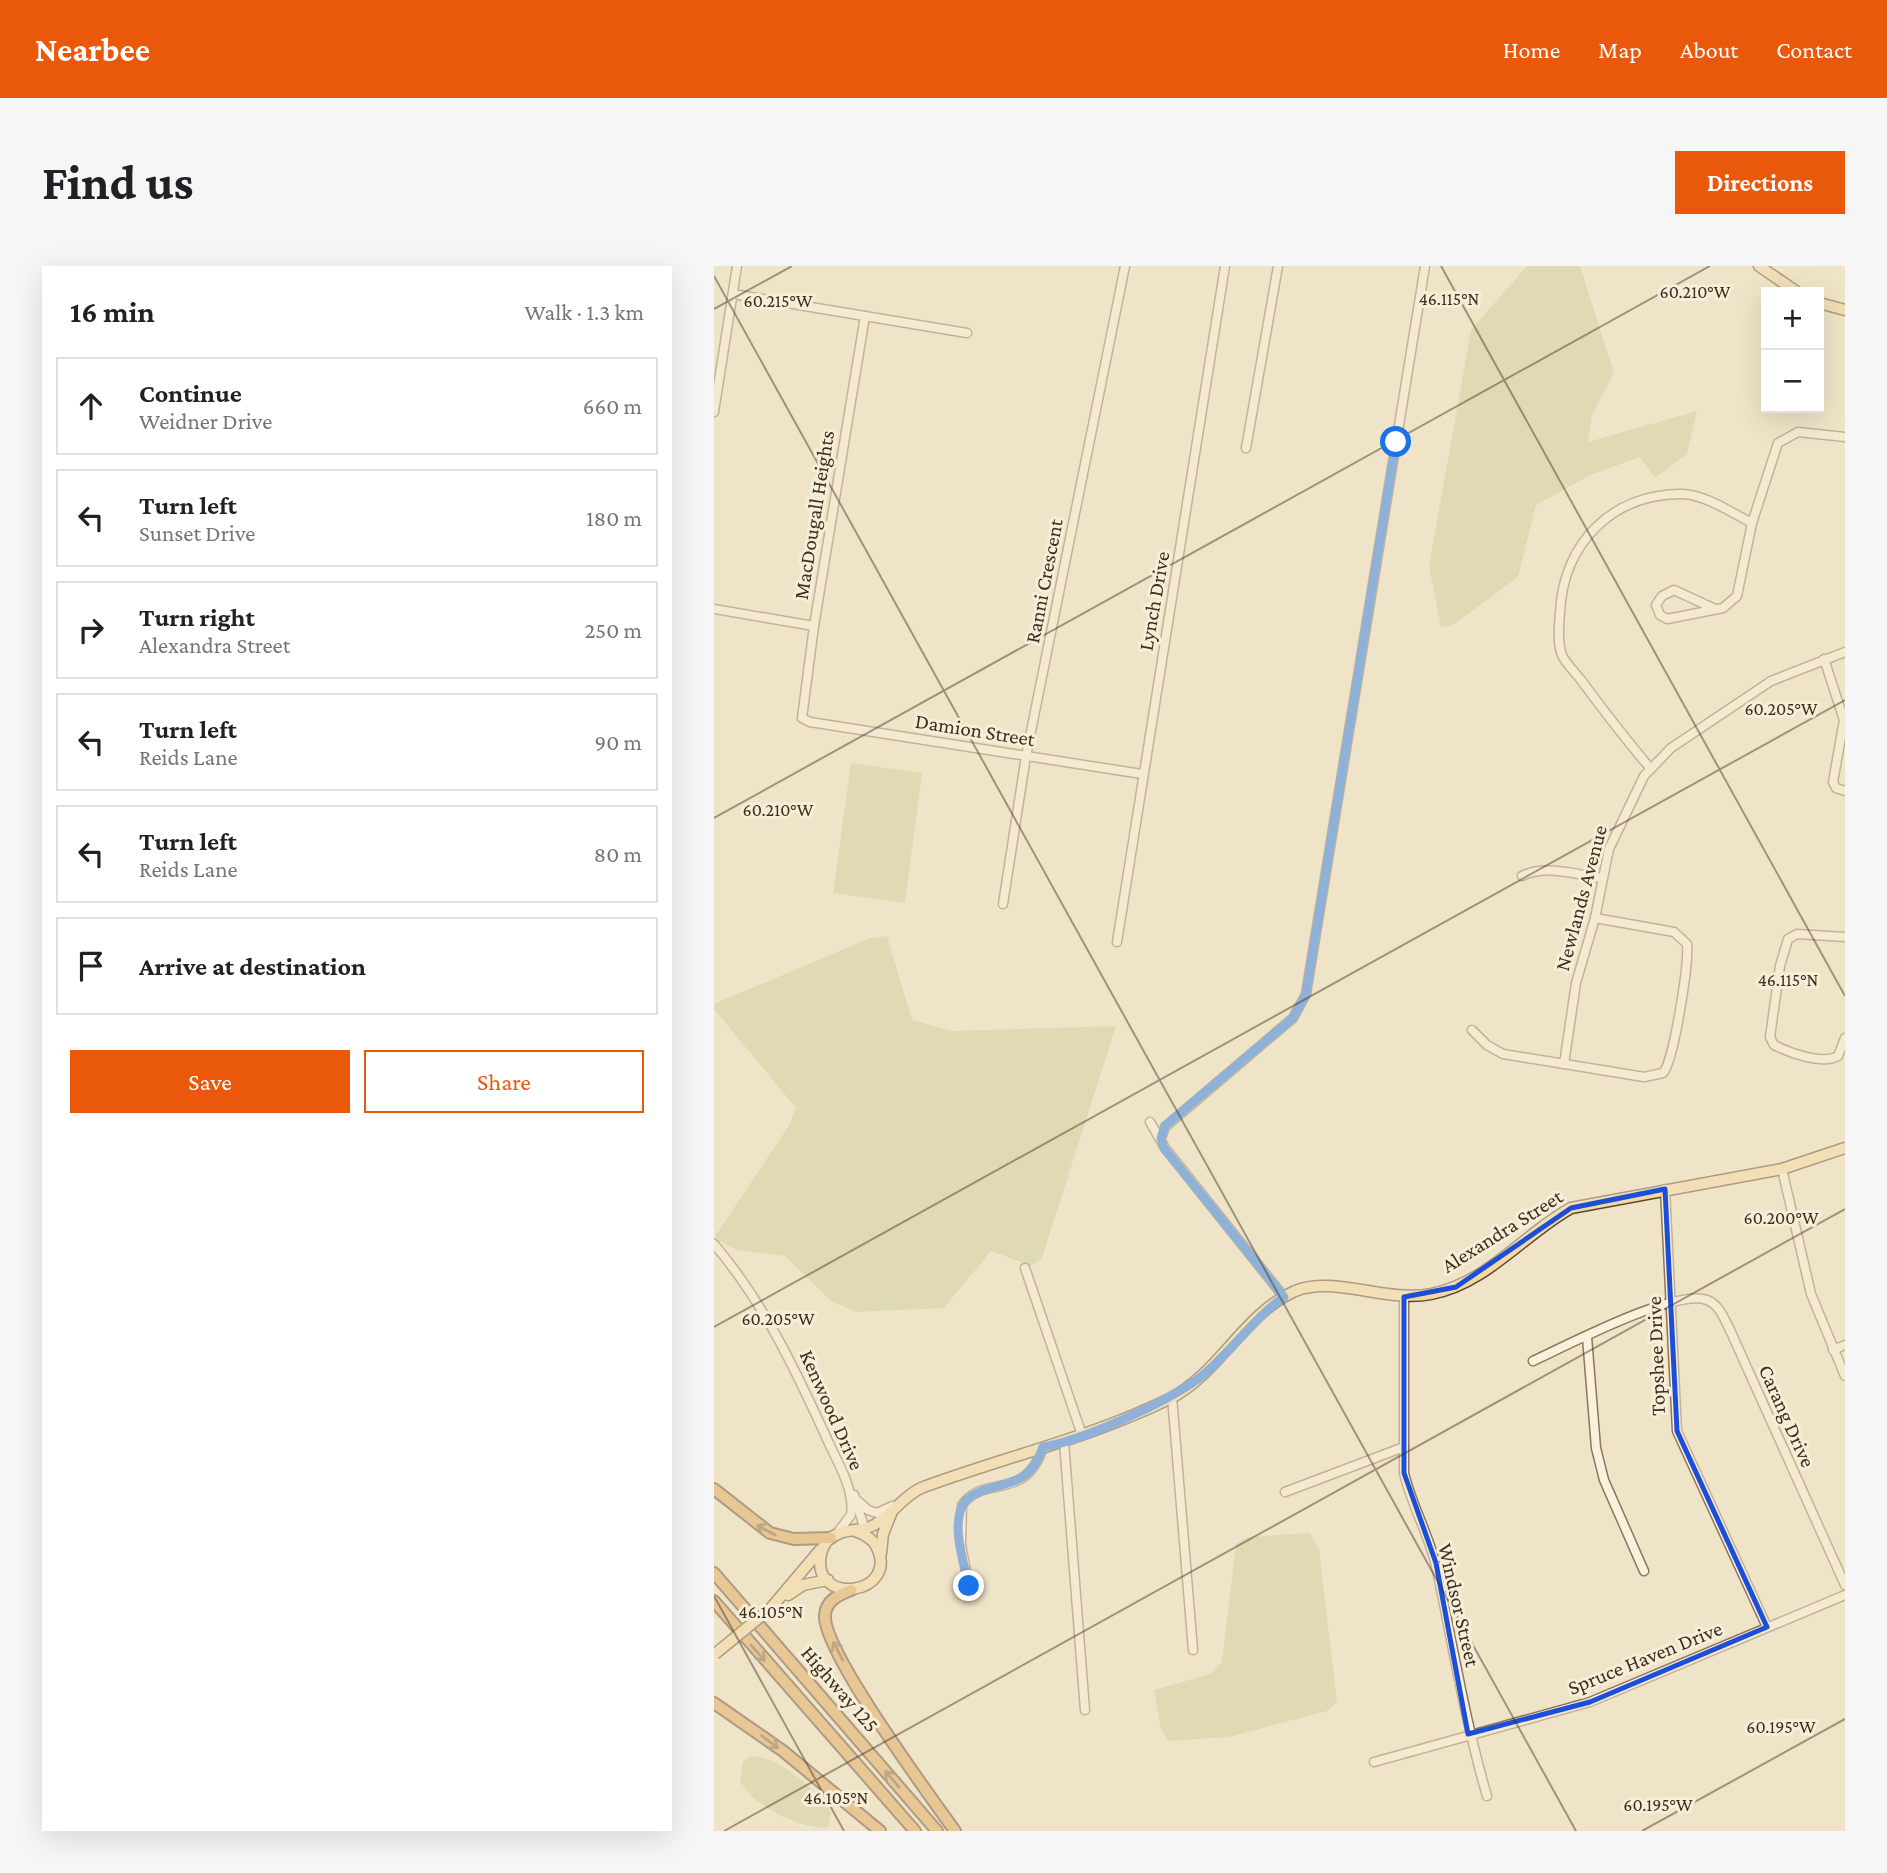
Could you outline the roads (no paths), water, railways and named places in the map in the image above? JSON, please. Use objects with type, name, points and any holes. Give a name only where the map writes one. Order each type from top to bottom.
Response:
[{"type":"highway","points":[[714,1489],[771,1533],[794,1539],[831,1538]]},
{"type":"highway","name":"Highway 125","points":[[714,1573],[937,1831]]},
{"type":"highway","points":[[851,1590],[828,1604],[825,1615],[828,1632],[863,1697],[955,1831]]},
{"type":"highway","name":"Highway 125","points":[[714,1601],[915,1831]]},
{"type":"highway","points":[[714,1703],[783,1751],[880,1831]]},
{"type":"main road","points":[[1759,266],[1790,287]]},
{"type":"main road","points":[[1824,304],[1845,310]]},
{"type":"main road","name":"Alexandra Street","points":[[863,1533],[899,1501],[928,1485],[1063,1442],[1172,1397],[1205,1373],[1259,1317],[1284,1297],[1304,1288],[1324,1286],[1404,1297],[1436,1293],[1459,1285],[1492,1264],[1549,1220],[1571,1208],[1782,1169],[1845,1148]]},
{"type":"main road","points":[[831,1538],[820,1561],[828,1580],[841,1589],[861,1588],[873,1580],[880,1560],[883,1534],[899,1501]]},
{"type":"main road","points":[[771,1608],[831,1538],[863,1533],[876,1545],[880,1560]]},
{"type":"main road","points":[[715,1654],[803,1585],[828,1580]]},
{"type":"street","points":[[714,412],[737,266]]},
{"type":"street","name":"Ranni Crescent","points":[[1003,904],[1026,756],[1125,266]]},
{"type":"street","name":"Lynch Drive","points":[[1117,942],[1225,266]]},
{"type":"street","points":[[1246,448],[1278,266]]},
{"type":"street","points":[[1161,1138],[1165,1126],[1293,1018],[1306,994],[1425,266]]},
{"type":"street","points":[[733,294],[967,333]]},
{"type":"street","name":"MacDougall Heights","points":[[804,720],[801,713],[814,626],[865,316]]},
{"type":"street","points":[[1715,609],[1674,590],[1662,596],[1656,605],[1660,615],[1667,619],[1715,609],[1728,605],[1738,593],[1752,523],[1780,440],[1801,431],[1845,438]]},
{"type":"street","points":[[1651,769],[1617,730],[1561,654],[1562,586],[1570,562],[1581,542],[1605,518],[1624,506],[1654,496],[1689,495],[1752,523]]},
{"type":"street","points":[[714,609],[814,626]]},
{"type":"street","name":"Newlands Avenue","points":[[1564,1063],[1576,983],[1595,918],[1602,878],[1620,820],[1651,769],[1671,748],[1771,681],[1845,652]]},
{"type":"street","points":[[1824,659],[1844,720],[1833,784],[1845,791]]},
{"type":"street","name":"Damion Street","points":[[804,720],[1142,774]]},
{"type":"street","points":[[1522,876],[1534,870],[1546,870],[1602,878]]},
{"type":"street","points":[[1472,1030],[1497,1052],[1651,1077],[1663,1073],[1669,1063],[1687,958],[1685,939],[1667,930],[1595,918]]},
{"type":"street","points":[[1845,937],[1797,934],[1788,939],[1780,966],[1770,1037],[1773,1045],[1784,1050],[1827,1060],[1838,1056],[1845,1038]]},
{"type":"street","points":[[1150,1122],[1164,1148],[1284,1297]]},
{"type":"street","points":[[1782,1169],[1808,1283],[1845,1376]]},
{"type":"street","name":"Topshee Drive","points":[[1665,1189],[1677,1431],[1767,1627]]},
{"type":"street","name":"Kenwood Drive","points":[[714,1244],[753,1294],[781,1340],[854,1496],[863,1533]]},
{"type":"street","points":[[1026,1268],[1082,1435]]},
{"type":"street","name":"Windsor Street","points":[[1404,1297],[1404,1473],[1410,1500],[1437,1570],[1468,1734],[1487,1796]]},
{"type":"street","name":"Carang Drive","points":[[1671,1301],[1700,1299],[1718,1308],[1845,1585]]},
{"type":"street","points":[[1533,1361],[1671,1301]]},
{"type":"street","points":[[1587,1337],[1595,1448],[1604,1480],[1644,1571]]},
{"type":"street","points":[[1833,1350],[1845,1345]]},
{"type":"street","points":[[1172,1397],[1193,1650]]},
{"type":"street","points":[[1063,1442],[1085,1710]]},
{"type":"street","points":[[969,1586],[961,1545],[962,1505],[974,1495],[1025,1478],[1037,1464],[1043,1447]]},
{"type":"street","points":[[1285,1492],[1404,1447]]},
{"type":"street","name":"Kenwood Drive","points":[[831,1538],[845,1526],[851,1515],[848,1487]]},
{"type":"street","points":[[854,1496],[864,1507],[877,1513],[899,1501]]},
{"type":"street","name":"Spruce Haven Drive","points":[[1374,1762],[1590,1702],[1845,1595]]}]
